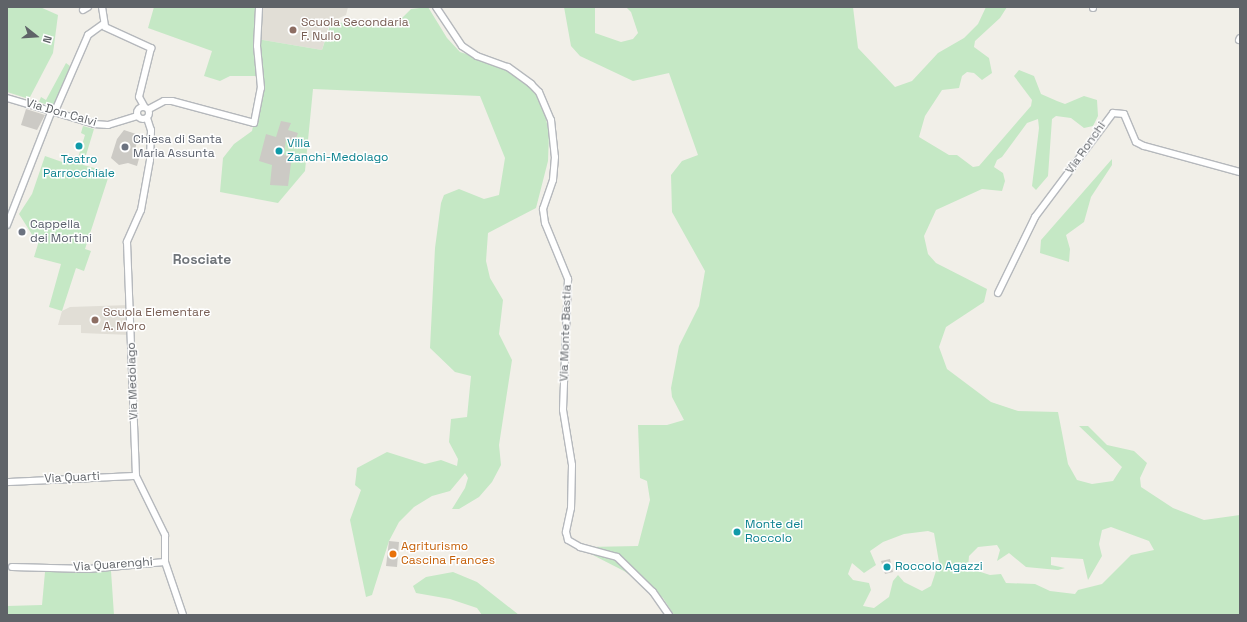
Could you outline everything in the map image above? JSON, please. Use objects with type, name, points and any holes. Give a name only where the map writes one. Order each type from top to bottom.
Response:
[{"type":"street","points":[[102,7],[103,24],[115,34],[151,48],[139,97],[146,108],[147,118],[138,116],[139,108],[146,108],[164,101],[172,100],[254,123],[261,88],[257,46],[259,7]]},
{"type":"street","name":"Via Monte Bastia","points":[[436,7],[462,46],[477,56],[508,67],[531,84],[539,92],[551,120],[556,157],[553,180],[543,209],[545,223],[568,278],[563,410],[572,478],[571,508],[566,532],[568,540],[580,547],[617,557],[653,592],[670,615]]},
{"type":"street","points":[[7,223],[88,35],[103,24]]},
{"type":"street","name":"Via Don Calvi","points":[[7,98],[108,125],[138,116]]},
{"type":"street","name":"Via Ronchi","points":[[998,293],[1035,217],[1113,113],[1124,114],[1136,142],[1144,146],[1240,172]]},
{"type":"street","name":"Via Medolago","points":[[147,118],[151,130],[150,160],[141,210],[127,242],[136,476],[165,535],[165,562],[183,615]]},
{"type":"street","name":"Via Quarti","points":[[7,482],[136,476]]},
{"type":"street","name":"Via Quarenghi","points":[[12,567],[88,569],[165,562]]},
{"type":"shaded area","name":"Scuola Secondaria F. Nullo","points":[[261,7],[348,7],[346,15],[330,22],[322,50],[257,39]]},
{"type":"shaded area","name":"Scuola Elementare A. Moro","points":[[129,305],[131,335],[81,333],[81,325],[58,325],[62,311],[70,307]]},
{"type":"green space","points":[[7,7],[40,7],[58,15],[53,53],[29,99],[7,92]]},
{"type":"green space","points":[[154,7],[257,7],[257,76],[230,76],[220,81],[204,76],[212,51],[148,28]]},
{"type":"green space","points":[[428,7],[447,38],[460,52],[489,61],[516,76],[530,87],[543,103],[549,134],[548,161],[536,208],[488,233],[486,261],[490,278],[503,300],[499,334],[512,360],[499,445],[501,465],[492,482],[479,497],[459,509],[452,509],[465,488],[468,478],[465,473],[450,491],[432,496],[414,507],[399,522],[389,541],[372,595],[366,597],[350,520],[361,490],[355,485],[357,468],[387,452],[425,464],[441,460],[457,466],[458,459],[449,442],[451,419],[467,417],[471,376],[455,372],[430,348],[435,248],[441,203],[444,195],[459,189],[484,199],[499,195],[505,158],[480,96],[313,89],[305,171],[278,203],[220,192],[223,158],[234,144],[252,131],[261,88],[257,39],[322,50],[331,22],[377,25],[397,23],[411,9]]},
{"type":"green space","points":[[564,7],[595,7],[595,33],[621,42],[633,39],[638,33],[631,12],[626,7],[853,7],[858,48],[895,87],[912,81],[938,53],[964,38],[978,24],[986,7],[1007,7],[1000,18],[975,41],[974,47],[989,58],[992,73],[982,80],[974,73],[967,72],[962,76],[959,88],[942,90],[925,116],[919,137],[949,155],[957,155],[973,167],[979,166],[1031,106],[1032,100],[1014,76],[1019,70],[1034,76],[1041,94],[1057,101],[1065,104],[1084,96],[1097,100],[1098,116],[1093,126],[1084,128],[1071,118],[1056,116],[1052,119],[1048,176],[1036,190],[1032,186],[1039,128],[1038,119],[1027,123],[1002,157],[997,160],[994,167],[1003,173],[1005,181],[1002,191],[982,189],[936,210],[924,236],[928,254],[936,263],[987,289],[984,302],[946,327],[939,347],[947,369],[991,402],[1018,411],[1058,412],[1068,464],[1077,480],[1092,484],[1113,481],[1122,467],[1079,426],[1088,426],[1107,445],[1134,451],[1147,463],[1140,478],[1141,487],[1173,508],[1204,520],[1240,515],[1240,615],[674,615],[663,598],[624,571],[583,550],[588,547],[638,546],[650,500],[647,481],[640,478],[638,425],[667,425],[684,420],[672,397],[671,388],[679,346],[699,306],[705,271],[672,212],[671,175],[682,161],[698,155],[669,73],[633,81],[580,56],[571,46]],"holes":[[[1111,527],[1149,541],[1154,550],[1131,555],[1102,584],[1078,590],[1075,594],[1050,591],[1035,584],[1006,583],[1001,574],[990,575],[968,568],[969,556],[978,547],[997,545],[1000,550],[997,561],[1009,553],[1026,567],[1058,570],[1065,568],[1051,565],[1051,557],[1083,559],[1088,580],[1102,556],[1099,544],[1102,530]],[[928,531],[934,533],[939,562],[931,586],[922,591],[904,582],[898,575],[893,581],[889,597],[874,608],[863,606],[871,590],[869,583],[853,580],[848,574],[852,563],[864,573],[876,565],[870,551],[883,542],[904,534]]]},
{"type":"green space","points":[[66,63],[70,66],[54,107],[39,102],[41,97],[46,100]]},
{"type":"green space","points":[[83,126],[94,129],[83,165],[110,172],[85,249],[91,251],[84,271],[76,268],[62,311],[49,307],[61,264],[34,257],[38,244],[19,214],[32,194],[45,156],[65,163],[68,157],[77,161],[85,135],[81,133]]},
{"type":"green space","points":[[1112,159],[1112,165],[1091,197],[1084,222],[1066,235],[1070,249],[1069,262],[1040,253],[1041,240]]},
{"type":"green space","points":[[111,571],[114,615],[7,615],[7,606],[42,605],[45,572]]},
{"type":"green space","points":[[453,572],[477,582],[519,615],[482,615],[477,608],[450,599],[416,593],[413,586],[426,577]]},
{"type":"building","points":[[26,109],[45,115],[37,130],[21,125]]},
{"type":"building","name":"Villa Zanchi-Medolago","points":[[281,121],[291,123],[288,130],[298,133],[295,141],[286,138],[284,155],[292,156],[288,186],[270,185],[272,165],[259,161],[266,134],[276,137]]},
{"type":"building","name":"Chiesa di Santa Maria Assunta","points":[[124,130],[139,135],[134,153],[140,155],[137,166],[128,163],[119,165],[111,158],[117,139]]},
{"type":"building","name":"Agriturismo Cascina Frances","points":[[389,541],[399,542],[397,567],[386,566]]},
{"type":"building","name":"Roccolo Agazzi","points":[[890,559],[893,572],[885,574],[881,561]]},
{"type":"place","name":"Scuola Secondaria F. Nullo","points":[[293,30]]},
{"type":"place","name":"Teatro Parrocchiale","points":[[79,146]]},
{"type":"place","name":"Chiesa di Santa Maria Assunta","points":[[125,147]]},
{"type":"place","name":"Villa Zanchi-Medolago","points":[[279,151]]},
{"type":"place","name":"Cappella dei Mortini","points":[[22,232]]},
{"type":"place","name":"Scuola Elementare A. Moro","points":[[95,320]]},
{"type":"place","name":"Monte del Roccolo","points":[[737,532]]},
{"type":"place","name":"Agriturismo Cascina Frances","points":[[393,554]]},
{"type":"place","name":"Roccolo Agazzi","points":[[887,567]]},
{"type":"district","name":"Rosciate","points":[[202,259]]}]
